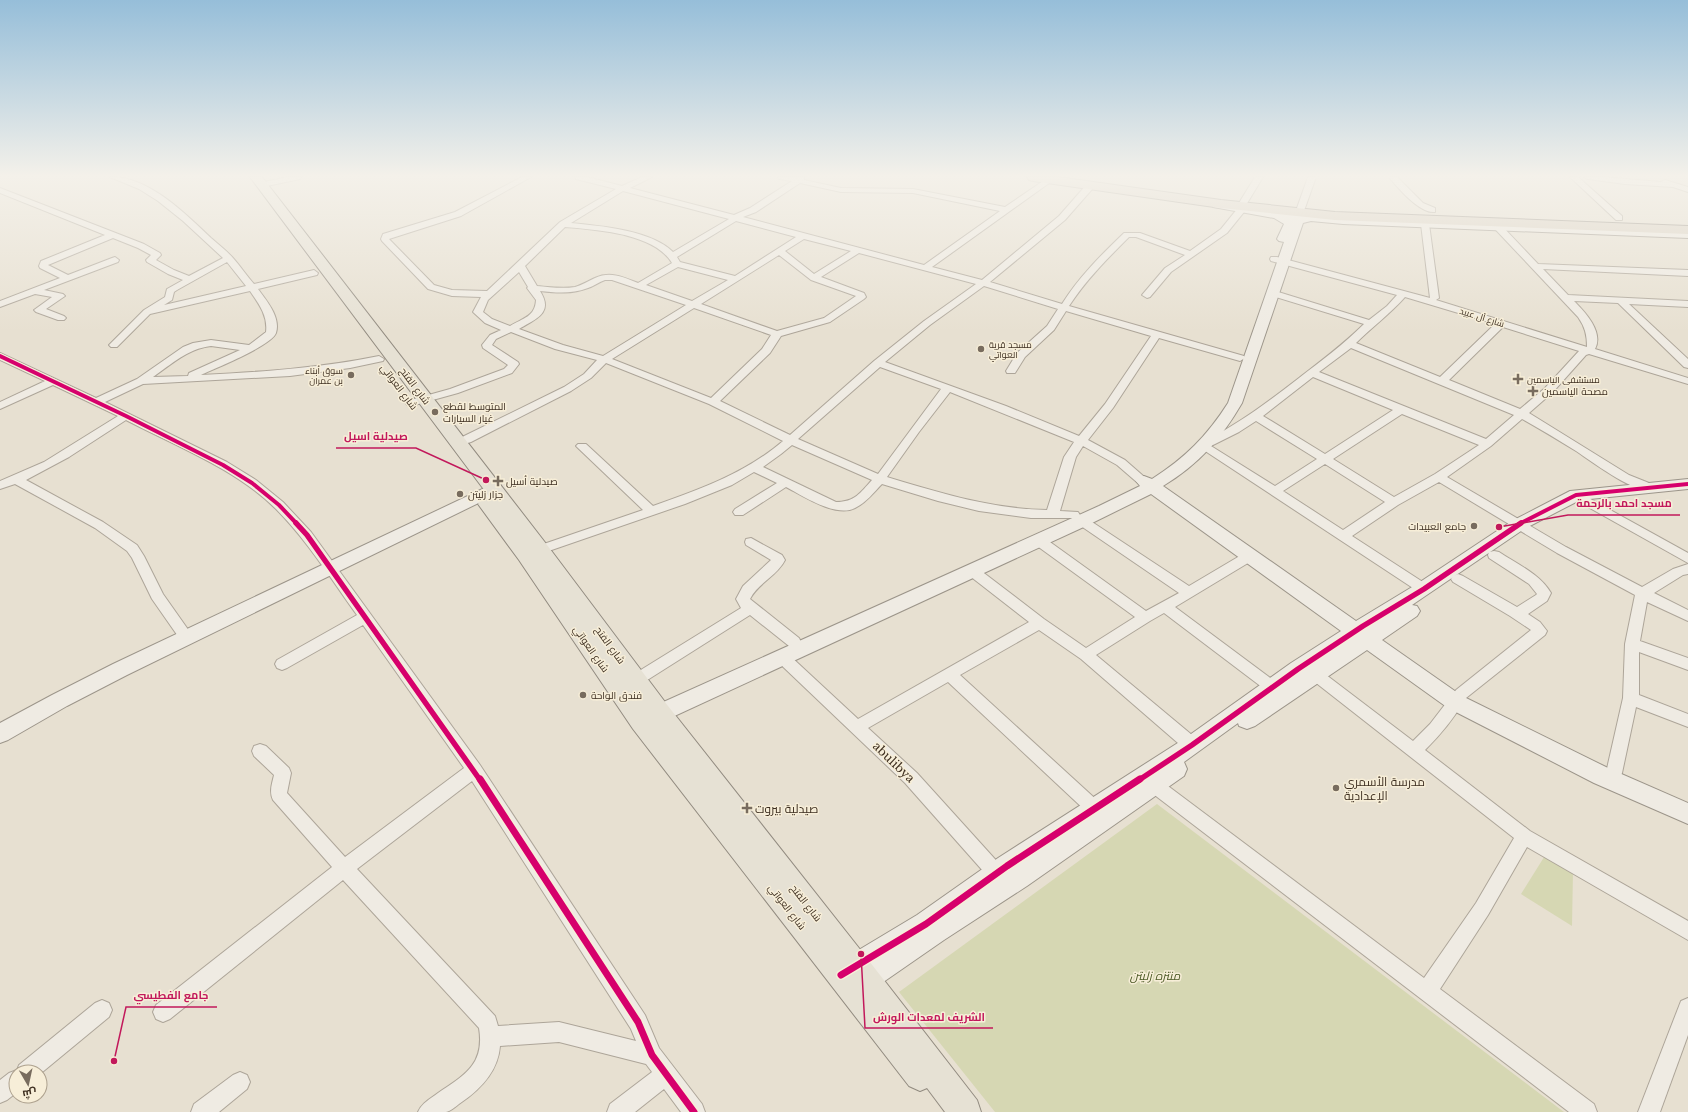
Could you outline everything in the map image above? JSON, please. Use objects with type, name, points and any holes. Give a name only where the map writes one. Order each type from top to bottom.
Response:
[{"type":"highway","points":[[1606,229],[1688,235]]},
{"type":"highway","points":[[1658,229],[1688,230]]},
{"type":"main road","name":"شارع العواتي","points":[[289,229],[314,273],[378,359],[418,401],[487,492],[526,555],[648,714],[854,977],[948,1112]]},
{"type":"main road","name":"شارع الفتح","points":[[291,232],[418,401],[458,443],[487,492],[540,550],[636,680],[648,714]]},
{"type":"main road","points":[[854,977],[965,1112]]},
{"type":"street","points":[[97,229],[141,246],[157,255],[150,260],[156,265],[189,279]]},
{"type":"street","points":[[184,378],[251,348],[271,333],[272,324],[266,306],[229,258],[197,229]]},
{"type":"street","points":[[406,229],[386,236],[385,239],[431,286],[435,289],[449,293],[490,294]]},
{"type":"street","points":[[558,229],[484,299],[478,312],[480,316],[487,321],[559,347],[604,359],[713,402],[791,440],[880,479],[942,498],[979,507],[1007,512],[1078,518],[1189,593]]},
{"type":"street","points":[[594,229],[633,235],[668,249],[675,260],[736,279]]},
{"type":"street","points":[[638,286],[720,229]]},
{"type":"street","points":[[778,229],[982,283],[1156,335],[1240,358]]},
{"type":"street","points":[[925,268],[980,229]]},
{"type":"street","points":[[540,550],[681,501],[728,482],[754,467],[791,440],[878,363],[927,323],[982,283],[1049,229]]},
{"type":"street","points":[[1147,294],[1168,270],[1224,232],[1226,229]]},
{"type":"street","points":[[1207,445],[1221,428],[1235,403],[1272,293],[1289,229]]},
{"type":"street","points":[[1147,480],[1196,443],[1218,416],[1225,403],[1240,358],[1280,259],[1294,229]]},
{"type":"street","points":[[1426,229],[1434,298]]},
{"type":"street","points":[[1342,536],[1394,502],[1439,477],[1487,444],[1549,390],[1587,348],[1592,338],[1589,326],[1582,315],[1498,229]]},
{"type":"street","points":[[1498,229],[1526,264],[1575,313],[1584,333],[1587,348]]},
{"type":"street","points":[[1541,229],[1688,235]]},
{"type":"street","points":[[67,278],[43,266],[44,263],[112,235]]},
{"type":"street","points":[[1011,371],[1021,355],[1050,328],[1076,288],[1098,263],[1129,235],[1137,235],[1191,254]]},
{"type":"street","points":[[458,443],[554,397],[579,383],[593,372],[604,359],[736,279],[803,236]]},
{"type":"street","points":[[814,278],[858,250]]},
{"type":"street","points":[[532,288],[569,290],[581,288],[607,276],[618,278],[777,334],[827,320],[861,297],[859,294],[814,278],[779,251]]},
{"type":"street","points":[[114,344],[147,312],[165,301],[170,296],[170,291],[229,258]]},
{"type":"street","name":"شارع آل عبيد","points":[[1280,259],[1688,377]]},
{"type":"street","name":"شارع آل عبيد","points":[[1280,259],[1434,298],[1688,381]]},
{"type":"street","points":[[0,304],[114,260]]},
{"type":"street","points":[[418,401],[454,391],[508,371],[514,364],[488,348],[487,345],[493,337],[533,317],[540,310],[541,300],[532,288],[520,266]]},
{"type":"street","points":[[1535,266],[1688,272]]},
{"type":"street","points":[[147,312],[314,273]]},
{"type":"street","points":[[34,290],[60,296],[39,310],[60,318]]},
{"type":"street","points":[[1272,293],[1371,323]]},
{"type":"street","points":[[648,714],[783,658],[1038,540],[1147,480],[1235,430],[1256,416],[1350,344],[1371,323],[1390,308],[1403,294]]},
{"type":"street","points":[[1566,298],[1688,304]]},
{"type":"street","points":[[1620,300],[1688,365]]},
{"type":"street","points":[[1442,381],[1502,323]]},
{"type":"street","points":[[713,402],[766,351],[777,334]]},
{"type":"street","points":[[1052,515],[1067,465],[1081,441],[1109,406],[1156,335]]},
{"type":"street","points":[[96,402],[141,381],[166,363],[196,345],[210,343],[251,348]]},
{"type":"street","points":[[1350,344],[1522,414],[1579,448],[1626,484]]},
{"type":"street","points":[[0,356],[126,416],[223,465],[252,483],[279,505],[307,535],[474,770],[638,1022],[652,1055],[694,1112]]},
{"type":"street","points":[[141,381],[277,374],[331,369],[378,359]]},
{"type":"street","points":[[878,363],[1007,410],[1081,441],[1147,480],[1458,698],[1602,776],[1688,814]]},
{"type":"street","points":[[1312,373],[1487,444]]},
{"type":"street","points":[[0,406],[52,382]]},
{"type":"street","points":[[754,467],[834,506],[845,507],[855,504],[880,479],[915,430],[948,388]]},
{"type":"street","points":[[1275,491],[1402,409]]},
{"type":"street","points":[[0,485],[17,480],[52,462],[126,416]]},
{"type":"street","points":[[1256,416],[1394,502]]},
{"type":"street","points":[[1207,445],[1424,589]]},
{"type":"street","points":[[582,446],[652,512]]},
{"type":"street","points":[[1439,477],[1524,528],[1642,594],[1688,616]]},
{"type":"street","points":[[17,480],[99,524],[132,548],[138,556],[157,596],[187,638]]},
{"type":"street","points":[[1147,480],[1248,557],[1365,633]]},
{"type":"street","points":[[739,512],[786,482]]},
{"type":"street","points":[[854,977],[1154,785],[1199,752],[1316,675],[1365,633],[1424,589],[1524,528],[1575,503],[1579,498],[1626,484],[1650,488],[1688,484]]},
{"type":"street","points":[[1579,498],[1688,489]]},
{"type":"street","points":[[0,734],[35,713],[88,686],[487,492]]},
{"type":"street","points":[[1579,498],[1688,559]]},
{"type":"street","points":[[648,714],[794,642],[1078,518]]},
{"type":"street","points":[[854,977],[997,874],[1094,808],[1192,745],[1272,687],[1458,579],[1494,555],[1524,528]]},
{"type":"street","points":[[1038,540],[1145,617]]},
{"type":"street","points":[[751,542],[778,560],[776,566],[748,589],[743,595],[744,602],[794,642]]},
{"type":"street","points":[[1494,555],[1534,581],[1544,593],[1542,598],[1517,614]]},
{"type":"street","points":[[1086,655],[1145,617],[1165,607],[1248,557]]},
{"type":"street","points":[[1614,773],[1631,698],[1632,644],[1642,594],[1678,572],[1688,569]]},
{"type":"street","points":[[971,570],[1039,623],[1086,655],[1192,745]]},
{"type":"street","points":[[1413,751],[1425,742],[1437,728],[1458,698],[1540,631],[1538,627],[1458,579]]},
{"type":"street","points":[[1165,607],[1272,687]]},
{"type":"street","points":[[636,680],[751,608]]},
{"type":"street","points":[[282,664],[365,617]]},
{"type":"street","points":[[857,727],[1039,623]]},
{"type":"street","points":[[1632,644],[1688,664]]},
{"type":"street","name":"abulibya","points":[[783,658],[911,778],[997,874]]},
{"type":"street","points":[[949,674],[1094,808]]},
{"type":"street","points":[[1316,675],[1524,836],[1688,931]]},
{"type":"street","points":[[1458,698],[1614,773],[1688,804]]},
{"type":"street","points":[[1631,698],[1688,721]]},
{"type":"street","points":[[260,752],[282,772],[279,795],[344,868],[488,1023],[492,1036],[492,1048],[488,1062],[466,1086],[429,1112]]},
{"type":"street","points":[[163,1012],[344,868],[474,770]]},
{"type":"street","points":[[1154,785],[1586,1112]]},
{"type":"street","points":[[1427,992],[1482,909],[1524,836]]},
{"type":"street","points":[[1649,1112],[1688,1008]]},
{"type":"street","points":[[36,1064],[102,1010]]},
{"type":"street","points":[[492,1036],[558,1032],[588,1038],[652,1055]]},
{"type":"street","points":[[618,1112],[667,1074]]},
{"type":"street","points":[[202,1112],[240,1082]]},
{"type":"street","points":[[0,1093],[8,1086]]},
{"type":"green space","name":"منتزه زليتن","points":[[1157,804],[1564,1112],[995,1112],[899,992]]},
{"type":"green space","points":[[1546,854],[1573,872],[1572,926],[1521,894]]},
{"type":"cycle path","points":[[0,356],[126,416],[223,465],[252,483],[279,505],[307,535],[474,770],[638,1022],[652,1055],[694,1112]]},
{"type":"cycle path","points":[[841,975],[926,924],[1007,866],[1192,745],[1298,669],[1363,626],[1424,589],[1518,525],[1576,495],[1688,484]]},
{"type":"place","name":"مسجد قرية العواتي","points":[[981,349]]},
{"type":"place","name":"سوق أبناء بن عمران","points":[[351,375]]},
{"type":"place","name":"مستشفى الياسمين","points":[[1518,379]]},
{"type":"place","name":"مصحة الياسمين","points":[[1533,391]]},
{"type":"place","name":"المتوسط لقطع غيار السيارات","points":[[435,412]]},
{"type":"place","name":"صيدلية اسيل","points":[[486,480]]},
{"type":"place","name":"صيدلية أسيل","points":[[498,481]]},
{"type":"place","name":"جزار زليتن","points":[[460,494]]},
{"type":"place","name":"جامع العبيدات","points":[[1474,526]]},
{"type":"place","name":"مسجد احمد بالرحمة","points":[[1499,527]]},
{"type":"place","name":"فندق الواحة","points":[[583,695]]},
{"type":"place","name":"مدرسة الأسمري الإعدادية","points":[[1336,788]]},
{"type":"place","name":"صيدلية بيروت","points":[[747,808]]},
{"type":"place","name":"الشريف لمعدات الورش","points":[[861,954]]},
{"type":"place","name":"جامع الفطيسي","points":[[114,1061]]}]
